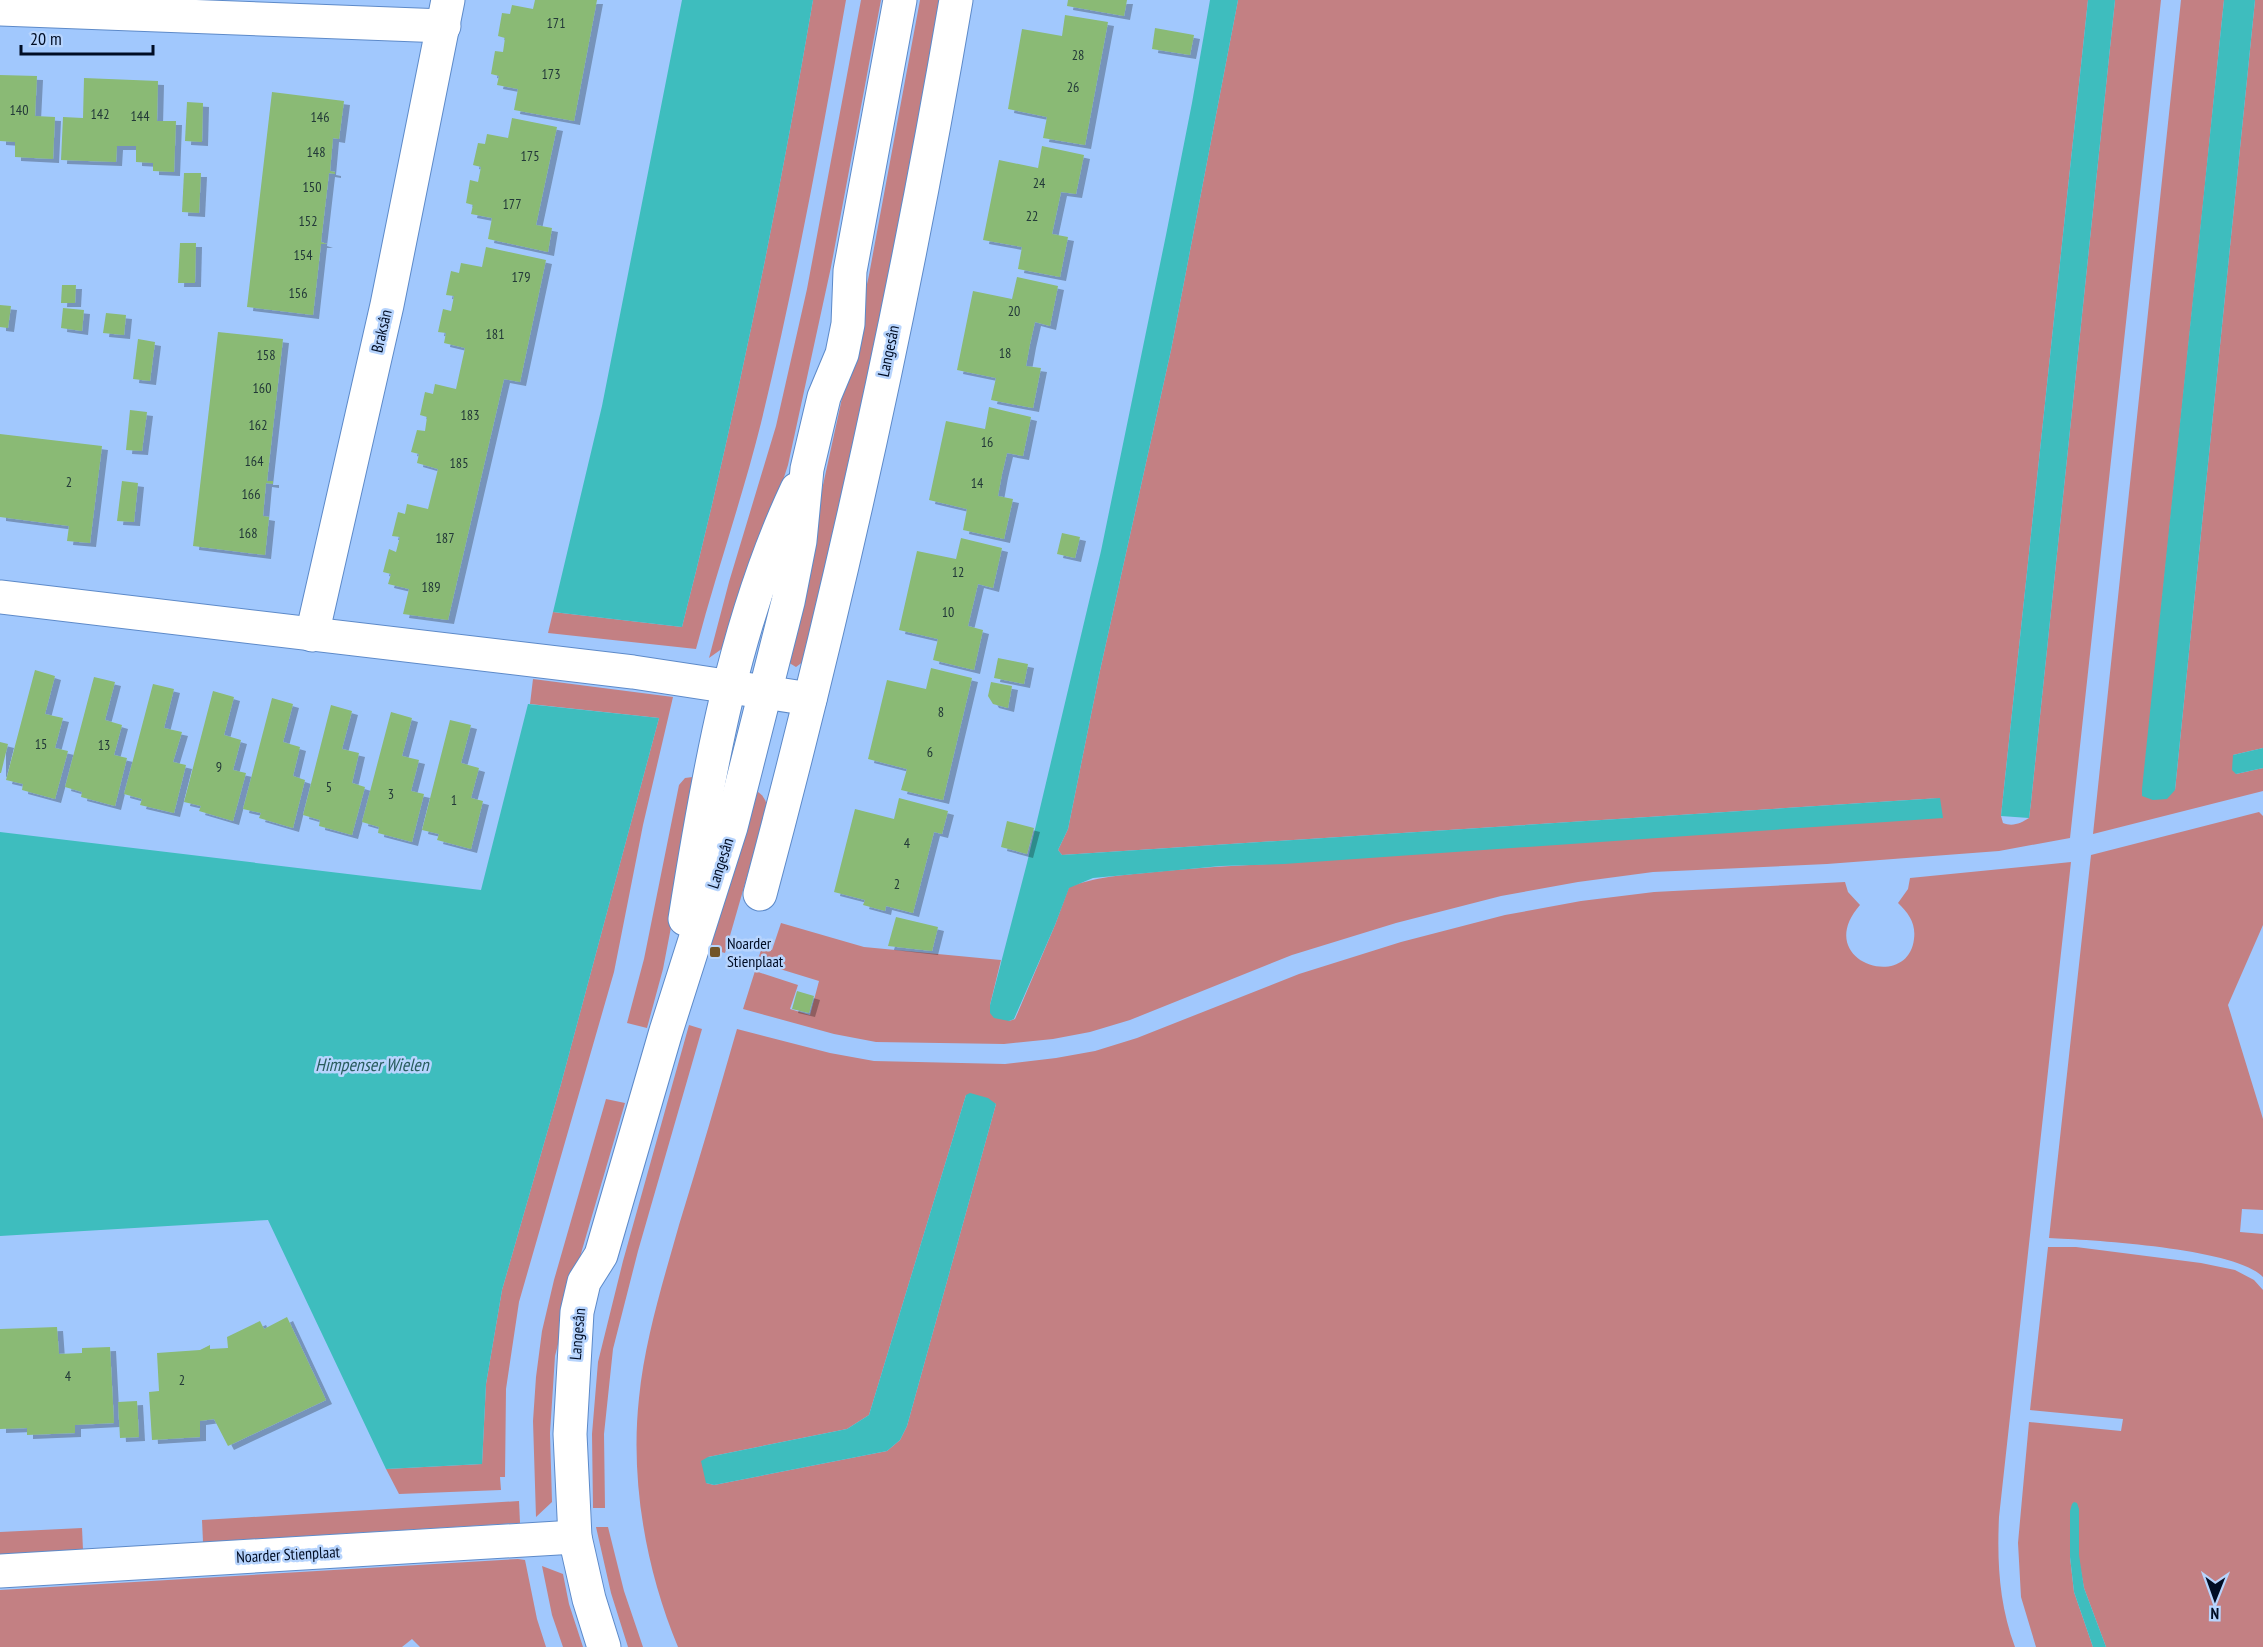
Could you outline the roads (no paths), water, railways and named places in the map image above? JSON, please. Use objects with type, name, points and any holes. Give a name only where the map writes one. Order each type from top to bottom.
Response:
[{"type":"street","name":"Langesân","points":[[604,1647],[589,1599],[575,1537],[570,1434],[577,1312],[585,1282],[601,1255],[666,1031],[731,827],[788,602],[800,541],[807,469],[824,396],[842,354],[848,324],[850,271],[900,0]]},
{"type":"street","name":"Langesân","points":[[760,894],[789,788],[853,520],[919,200],[956,0]]},
{"type":"street","name":"Braksân","points":[[0,9],[446,13],[387,305],[312,635]]},
{"type":"street","name":"Langesân","points":[[666,1031],[701,819],[730,687],[754,594],[776,533],[807,469]]},
{"type":"street","points":[[0,597],[633,672],[810,699]]},
{"type":"street","name":"Noarder Stienplaat","points":[[0,1571],[575,1537]]},
{"type":"water","points":[[682,0],[813,0],[754,315],[720,471],[682,627],[553,612],[602,406]]},
{"type":"water","points":[[1210,0],[1238,0],[1171,350],[1099,675],[1068,829],[1058,850],[1062,855],[1940,798],[1943,818],[1284,864],[1221,866],[1093,878],[1069,888],[1014,1019],[1009,1021],[994,1018],[990,1013],[990,1005],[1027,863],[1101,551],[1166,235]]},
{"type":"water","points":[[2088,0],[2115,0],[2031,802],[2029,818],[2001,816]]},
{"type":"water","points":[[2224,0],[2255,0],[2175,790],[2167,799],[2153,800],[2142,796],[2142,789]]},
{"type":"water","name":"Himpenser Wielen","points":[[528,704],[659,718],[561,1084],[502,1290],[486,1384],[482,1464],[386,1469],[268,1220],[0,1236],[0,832],[481,890]]},
{"type":"water","points":[[2263,748],[2263,768],[2236,774],[2232,770],[2233,755]]},
{"type":"water","points":[[970,1093],[988,1098],[996,1104],[907,1426],[900,1440],[887,1451],[714,1485],[706,1483],[701,1461],[708,1457],[847,1429],[869,1415],[966,1095]]},
{"type":"water","points":[[2074,1502],[2077,1503],[2079,1509],[2079,1555],[2084,1588],[2106,1647],[2093,1647],[2074,1592],[2070,1557],[2070,1511]]},
{"type":"place","name":"Noarder Stienplaat","points":[[715,952]]}]
